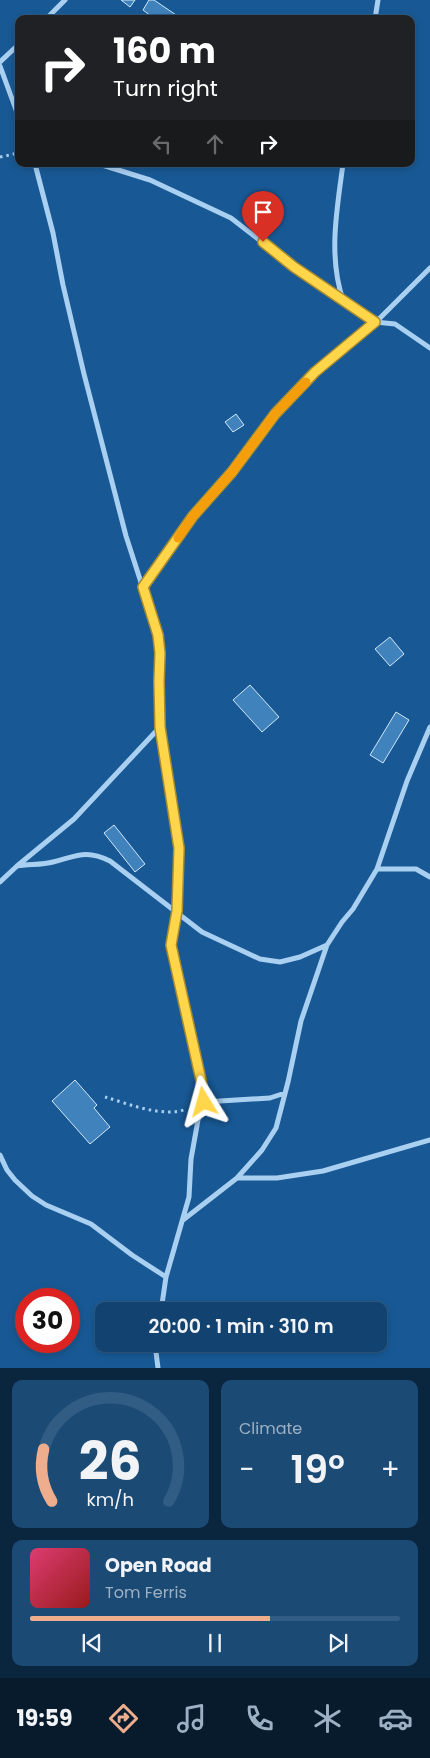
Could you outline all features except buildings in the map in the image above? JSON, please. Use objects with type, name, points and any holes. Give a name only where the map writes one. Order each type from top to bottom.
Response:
[{"type":"street","points":[[50,15],[66,0]]},
{"type":"street","points":[[376,15],[378,0]]},
{"type":"street","points":[[0,62],[15,48]]},
{"type":"street","points":[[0,66],[15,107]]},
{"type":"street","points":[[36,167],[53,233],[84,374],[126,536],[158,635],[160,653],[160,727],[179,848],[177,911],[171,945],[201,1080],[204,1102],[198,1120],[191,1160],[189,1197],[166,1277],[162,1302]]},
{"type":"street","points":[[109,167],[150,180],[231,218],[294,267],[375,322],[395,324],[430,348]]},
{"type":"street","points":[[343,167],[335,224],[336,276],[343,301]]},
{"type":"street","points":[[143,587],[193,516],[232,472],[275,414],[315,372],[375,322],[430,268]]},
{"type":"street","points":[[0,882],[74,819],[160,727]]},
{"type":"street","points":[[182,1220],[237,1178],[262,1150],[276,1128],[301,1022],[328,945],[378,869],[407,781],[430,728]]},
{"type":"street","points":[[17,866],[51,863],[89,853],[98,855],[110,861],[202,932],[260,959],[280,962],[300,957],[328,945]]},
{"type":"street","points":[[378,869],[416,869],[430,877]]},
{"type":"street","points":[[204,1102],[270,1098],[285,1093]]},
{"type":"street","points":[[237,1178],[277,1178],[323,1171],[430,1140]]},
{"type":"street","points":[[0,1155],[6,1170],[32,1196],[46,1205],[91,1224],[132,1255],[166,1277]]},
{"type":"street","points":[[156,1352],[158,1368]]},
{"type":"path","points":[[0,157],[15,154]]},
{"type":"path","points":[[105,1097],[159,1111],[181,1111],[204,1102]]},
{"type":"slow traffic","points":[[178,538],[193,516],[232,472],[275,414],[306,382]]},
{"type":"route","points":[[204,1102],[201,1080],[171,945],[177,911],[179,848],[160,727],[160,653],[158,635],[143,587],[193,516],[232,472],[275,414],[315,372],[375,322],[294,267],[263,242]]}]
